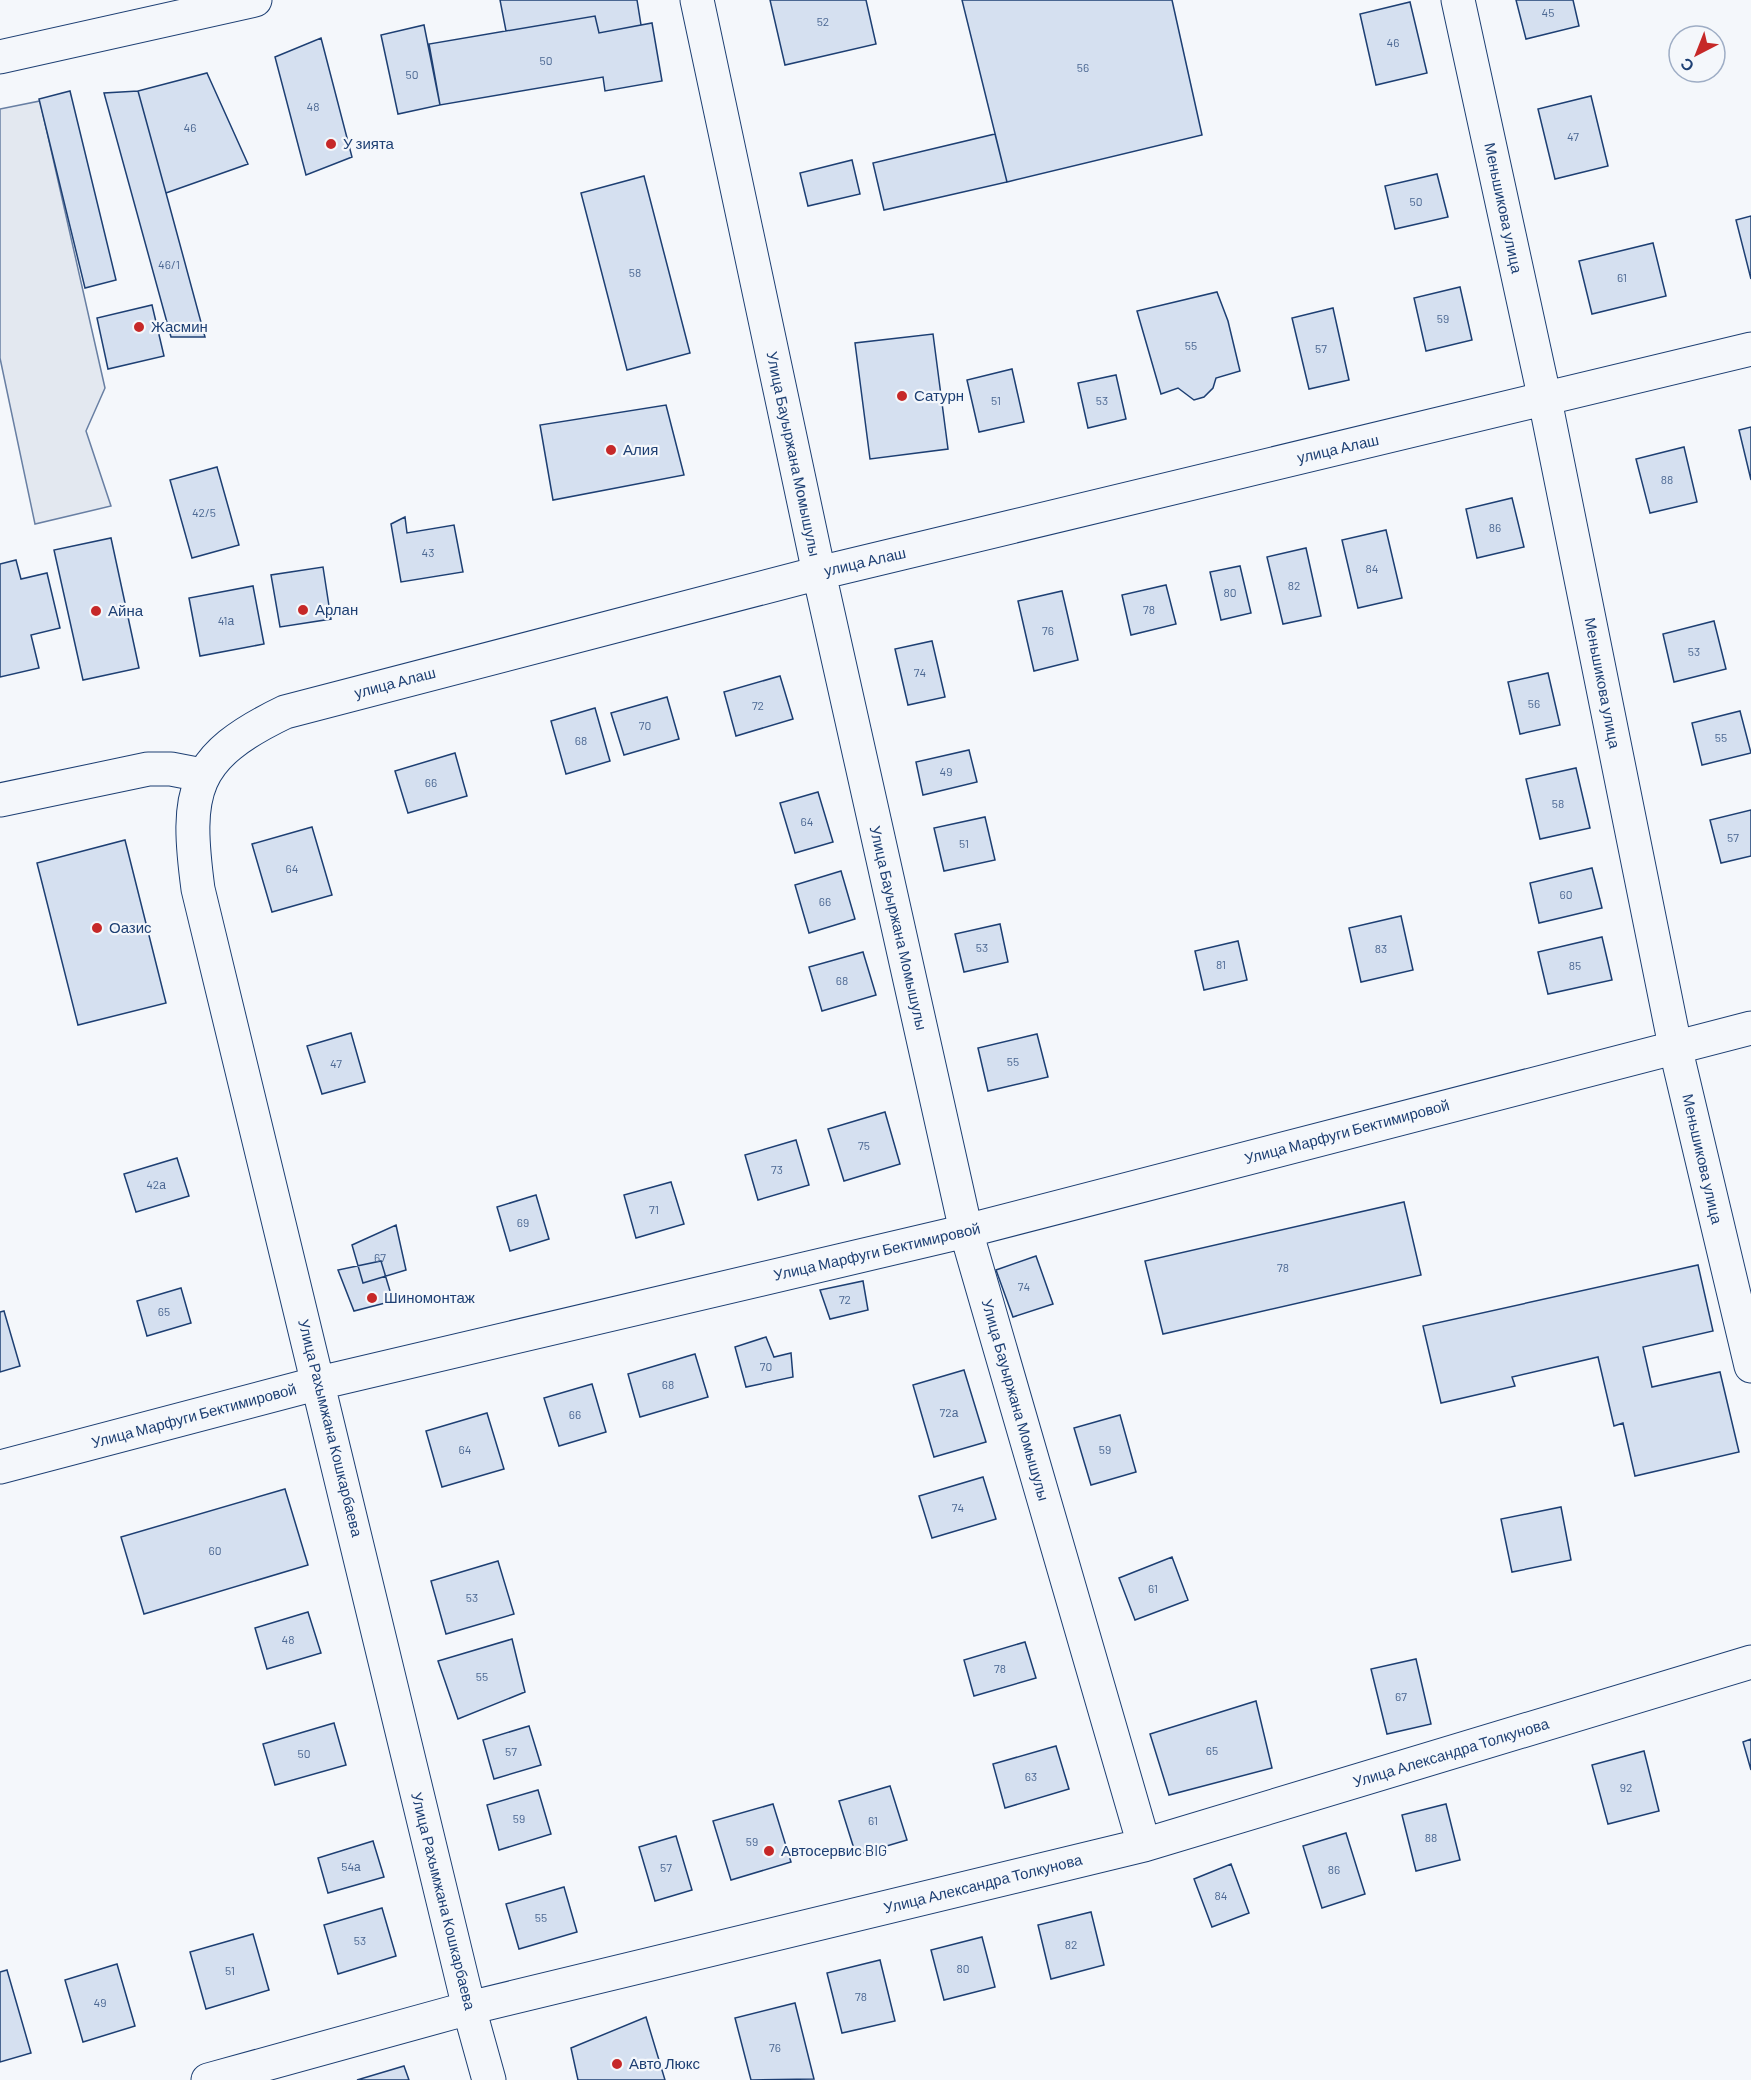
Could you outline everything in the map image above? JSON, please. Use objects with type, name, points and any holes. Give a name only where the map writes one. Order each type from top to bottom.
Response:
[{"type":"street","points":[[0,57],[255,0]]},
{"type":"street","name":"Улица Бауыржана Момышулы","points":[[697,0],[819,573],[966,1231],[1144,1845]]},
{"type":"street","name":"Меньшикова улица","points":[[1458,0],[1545,400],[1675,1046],[1751,1366]]},
{"type":"street","name":"улица Алаш","points":[[202,774],[220,752],[251,728],[285,712],[819,573],[1751,349]]},
{"type":"street","points":[[0,800],[148,769],[202,774]]},
{"type":"street","name":"Улица Рахымжана Кошкарбаева","points":[[202,774],[194,798],[192,841],[198,889],[469,2008],[489,2080]]},
{"type":"street","name":"Улица Марфуги Бектимировой","points":[[0,1467],[319,1383],[966,1231],[1751,1028]]},
{"type":"street","name":"Улица Александра Толкунова","points":[[208,2080],[469,2008],[1144,1845],[1751,1662]]},
{"type":"shaded area","points":[[40,101],[105,388],[86,431],[111,506],[35,524],[0,358],[0,109]]},
{"type":"building","points":[[500,0],[637,0],[641,25],[599,33],[595,16],[506,31]]},
{"type":"building","points":[[770,0],[866,0],[876,44],[785,65]]},
{"type":"building","points":[[962,0],[1172,0],[1202,135],[1007,182]]},
{"type":"building","points":[[1516,0],[1573,0],[1579,26],[1526,39]]},
{"type":"building","points":[[1410,2],[1427,73],[1376,85],[1360,14]]},
{"type":"building","points":[[595,16],[599,33],[652,23],[662,81],[605,91],[603,77],[440,105],[429,44]]},
{"type":"building","points":[[424,25],[440,105],[398,114],[381,35]]},
{"type":"building","points":[[321,38],[352,157],[306,175],[275,57]]},
{"type":"building","points":[[207,73],[248,164],[166,193],[138,91]]},
{"type":"building","points":[[70,91],[116,280],[85,288],[39,99]]},
{"type":"building","points":[[138,91],[205,337],[171,337],[104,93]]},
{"type":"building","points":[[1591,96],[1608,166],[1555,179],[1538,109]]},
{"type":"building","points":[[995,134],[1007,182],[884,210],[873,163]]},
{"type":"building","points":[[852,160],[860,194],[808,206],[800,173]]},
{"type":"building","points":[[1437,174],[1448,217],[1395,229],[1385,186]]},
{"type":"building","points":[[644,176],[690,353],[627,370],[581,193]]},
{"type":"building","points":[[1751,216],[1751,279],[1736,220]]},
{"type":"building","points":[[1653,243],[1666,296],[1592,314],[1579,261]]},
{"type":"building","points":[[1460,287],[1472,340],[1426,351],[1414,298]]},
{"type":"building","points":[[1217,292],[1228,321],[1240,371],[1216,378],[1213,388],[1204,397],[1194,400],[1178,388],[1161,394],[1137,311]]},
{"type":"building","points":[[152,305],[164,356],[108,369],[97,318]]},
{"type":"building","points":[[1333,308],[1349,380],[1309,389],[1292,318]]},
{"type":"building","name":"Сатурн","points":[[933,334],[948,449],[870,459],[855,343]]},
{"type":"building","points":[[1012,369],[1024,422],[979,432],[967,380]]},
{"type":"building","points":[[1116,375],[1126,419],[1088,428],[1078,383]]},
{"type":"building","name":"Алия","points":[[666,405],[684,475],[553,500],[540,425]]},
{"type":"building","points":[[1751,427],[1751,480],[1739,430]]},
{"type":"building","points":[[1684,447],[1697,502],[1650,513],[1636,459]]},
{"type":"building","points":[[217,467],[239,545],[192,558],[170,480]]},
{"type":"building","points":[[1512,498],[1524,547],[1477,558],[1466,509]]},
{"type":"building","points":[[405,517],[407,533],[454,525],[463,572],[401,582],[391,524]]},
{"type":"building","points":[[1386,530],[1402,598],[1358,608],[1342,540]]},
{"type":"building","points":[[111,538],[139,668],[83,680],[54,550]]},
{"type":"building","points":[[1306,548],[1321,616],[1283,624],[1267,557]]},
{"type":"building","points":[[16,560],[21,579],[47,573],[60,628],[31,635],[39,668],[0,677],[0,564]]},
{"type":"building","points":[[1240,566],[1251,613],[1221,620],[1210,572]]},
{"type":"building","points":[[323,567],[331,619],[280,627],[271,575]]},
{"type":"building","points":[[1166,585],[1176,624],[1131,635],[1122,595]]},
{"type":"building","points":[[253,586],[264,644],[200,656],[189,598]]},
{"type":"building","points":[[1062,591],[1078,660],[1034,671],[1018,601]]},
{"type":"building","points":[[1714,621],[1726,669],[1674,682],[1663,634]]},
{"type":"building","points":[[932,641],[945,697],[908,705],[895,649]]},
{"type":"building","points":[[1548,673],[1560,725],[1520,734],[1508,682]]},
{"type":"building","points":[[780,676],[793,719],[736,736],[724,692]]},
{"type":"building","points":[[667,697],[679,739],[624,755],[611,713]]},
{"type":"building","points":[[595,708],[610,761],[566,774],[551,721]]},
{"type":"building","points":[[1740,711],[1751,753],[1702,765],[1692,723]]},
{"type":"building","points":[[969,750],[977,782],[923,795],[916,762]]},
{"type":"building","points":[[455,753],[467,796],[408,813],[395,771]]},
{"type":"building","points":[[1576,768],[1590,828],[1540,839],[1526,779]]},
{"type":"building","points":[[818,792],[833,842],[795,853],[780,803]]},
{"type":"building","points":[[1751,810],[1751,856],[1721,863],[1710,820]]},
{"type":"building","points":[[985,817],[995,860],[944,871],[934,828]]},
{"type":"building","points":[[312,827],[332,895],[272,912],[252,844]]},
{"type":"building","points":[[125,840],[166,1003],[78,1025],[37,863]]},
{"type":"building","points":[[1592,868],[1602,908],[1539,923],[1530,883]]},
{"type":"building","points":[[841,871],[855,919],[809,933],[795,885]]},
{"type":"building","points":[[1401,916],[1413,970],[1361,982],[1349,928]]},
{"type":"building","points":[[1000,924],[1008,962],[964,972],[955,934]]},
{"type":"building","points":[[1602,937],[1612,980],[1548,994],[1538,952]]},
{"type":"building","points":[[1238,941],[1247,980],[1204,990],[1195,951]]},
{"type":"building","points":[[863,952],[876,995],[822,1011],[809,967]]},
{"type":"building","points":[[351,1033],[365,1082],[322,1094],[307,1046]]},
{"type":"building","points":[[1037,1034],[1048,1077],[988,1091],[978,1048]]},
{"type":"building","points":[[885,1112],[900,1164],[844,1181],[828,1129]]},
{"type":"building","points":[[796,1140],[809,1185],[758,1200],[745,1155]]},
{"type":"building","points":[[177,1158],[189,1196],[136,1212],[124,1174]]},
{"type":"building","points":[[671,1182],[684,1224],[636,1238],[624,1195]]},
{"type":"building","points":[[536,1195],[549,1239],[510,1251],[497,1207]]},
{"type":"building","points":[[1404,1202],[1421,1275],[1163,1334],[1145,1261]]},
{"type":"building","points":[[396,1225],[406,1270],[363,1283],[352,1245]]},
{"type":"building","points":[[1036,1256],[1053,1304],[1013,1317],[996,1270]]},
{"type":"building","points":[[381,1261],[393,1301],[354,1311],[338,1270]]},
{"type":"building","points":[[1698,1265],[1713,1331],[1643,1347],[1652,1387],[1720,1372],[1739,1452],[1635,1476],[1623,1423],[1614,1426],[1598,1357],[1512,1377],[1515,1386],[1441,1403],[1423,1326]]},
{"type":"building","points":[[863,1281],[868,1310],[830,1319],[820,1290]]},
{"type":"building","points":[[181,1288],[191,1323],[147,1336],[137,1301]]},
{"type":"building","points":[[4,1311],[20,1366],[0,1372],[0,1312]]},
{"type":"building","points":[[766,1337],[774,1357],[791,1353],[793,1377],[746,1387],[735,1347]]},
{"type":"building","points":[[695,1354],[708,1397],[640,1417],[628,1374]]},
{"type":"building","points":[[964,1370],[986,1442],[934,1457],[913,1385]]},
{"type":"building","points":[[592,1384],[606,1432],[559,1446],[544,1398]]},
{"type":"building","points":[[487,1413],[504,1469],[442,1487],[426,1431]]},
{"type":"building","points":[[1120,1415],[1136,1472],[1091,1485],[1074,1428]]},
{"type":"building","points":[[983,1477],[996,1519],[932,1538],[919,1496]]},
{"type":"building","points":[[285,1489],[308,1565],[144,1614],[121,1537]]},
{"type":"building","points":[[1561,1507],[1571,1560],[1512,1572],[1501,1519]]},
{"type":"building","points":[[1172,1557],[1188,1600],[1135,1620],[1119,1578]]},
{"type":"building","points":[[498,1561],[514,1614],[446,1634],[431,1581]]},
{"type":"building","points":[[308,1612],[321,1653],[267,1669],[255,1628]]},
{"type":"building","points":[[512,1639],[525,1692],[458,1719],[438,1661]]},
{"type":"building","points":[[1025,1642],[1036,1678],[974,1696],[964,1660]]},
{"type":"building","points":[[1416,1659],[1431,1724],[1387,1734],[1371,1669]]},
{"type":"building","points":[[1256,1701],[1272,1768],[1169,1795],[1150,1734]]},
{"type":"building","points":[[334,1723],[346,1765],[275,1785],[263,1744]]},
{"type":"building","points":[[529,1726],[541,1765],[494,1779],[483,1740]]},
{"type":"building","points":[[1751,1739],[1751,1770],[1743,1742]]},
{"type":"building","points":[[1056,1746],[1069,1789],[1005,1808],[993,1764]]},
{"type":"building","points":[[1644,1751],[1659,1811],[1608,1824],[1592,1765]]},
{"type":"building","points":[[890,1786],[907,1840],[856,1855],[839,1801]]},
{"type":"building","points":[[538,1790],[551,1834],[499,1850],[487,1805]]},
{"type":"building","points":[[773,1804],[791,1862],[731,1880],[713,1821]]},
{"type":"building","points":[[1446,1804],[1460,1860],[1416,1871],[1402,1815]]},
{"type":"building","points":[[1346,1833],[1365,1894],[1322,1908],[1303,1846]]},
{"type":"building","points":[[676,1836],[692,1890],[655,1901],[639,1847]]},
{"type":"building","points":[[373,1841],[384,1877],[328,1893],[318,1858]]},
{"type":"building","points":[[1231,1864],[1249,1913],[1212,1927],[1194,1879]]},
{"type":"building","points":[[564,1887],[577,1932],[519,1949],[506,1904]]},
{"type":"building","points":[[382,1908],[396,1956],[338,1974],[324,1925]]},
{"type":"building","points":[[1091,1912],[1104,1965],[1051,1979],[1038,1925]]},
{"type":"building","points":[[253,1934],[269,1990],[206,2009],[190,1952]]},
{"type":"building","points":[[982,1937],[995,1987],[944,2000],[931,1950]]},
{"type":"building","points":[[880,1960],[895,2021],[842,2033],[827,1973]]},
{"type":"building","points":[[117,1964],[135,2026],[83,2042],[65,1980]]},
{"type":"building","points":[[7,1970],[31,2053],[0,2062],[0,1972]]},
{"type":"building","points":[[795,2003],[814,2079],[751,2080],[735,2018]]},
{"type":"building","name":"Авто Люкс","points":[[646,2017],[665,2080],[578,2080],[571,2048]]},
{"type":"building","points":[[404,2066],[409,2080],[357,2080]]},
{"type":"place","name":"У зията","points":[[331,144]]},
{"type":"place","name":"Жасмин","points":[[139,327]]},
{"type":"place","name":"Сатурн","points":[[902,396]]},
{"type":"place","name":"Алия","points":[[611,450]]},
{"type":"place","name":"Арлан","points":[[303,610]]},
{"type":"place","name":"Айна","points":[[96,611]]},
{"type":"place","name":"Оазис","points":[[97,928]]},
{"type":"place","name":"Шиномонтаж","points":[[372,1298]]},
{"type":"place","name":"Автосервис BIG","points":[[769,1851]]},
{"type":"place","name":"Авто Люкс","points":[[617,2064]]}]
